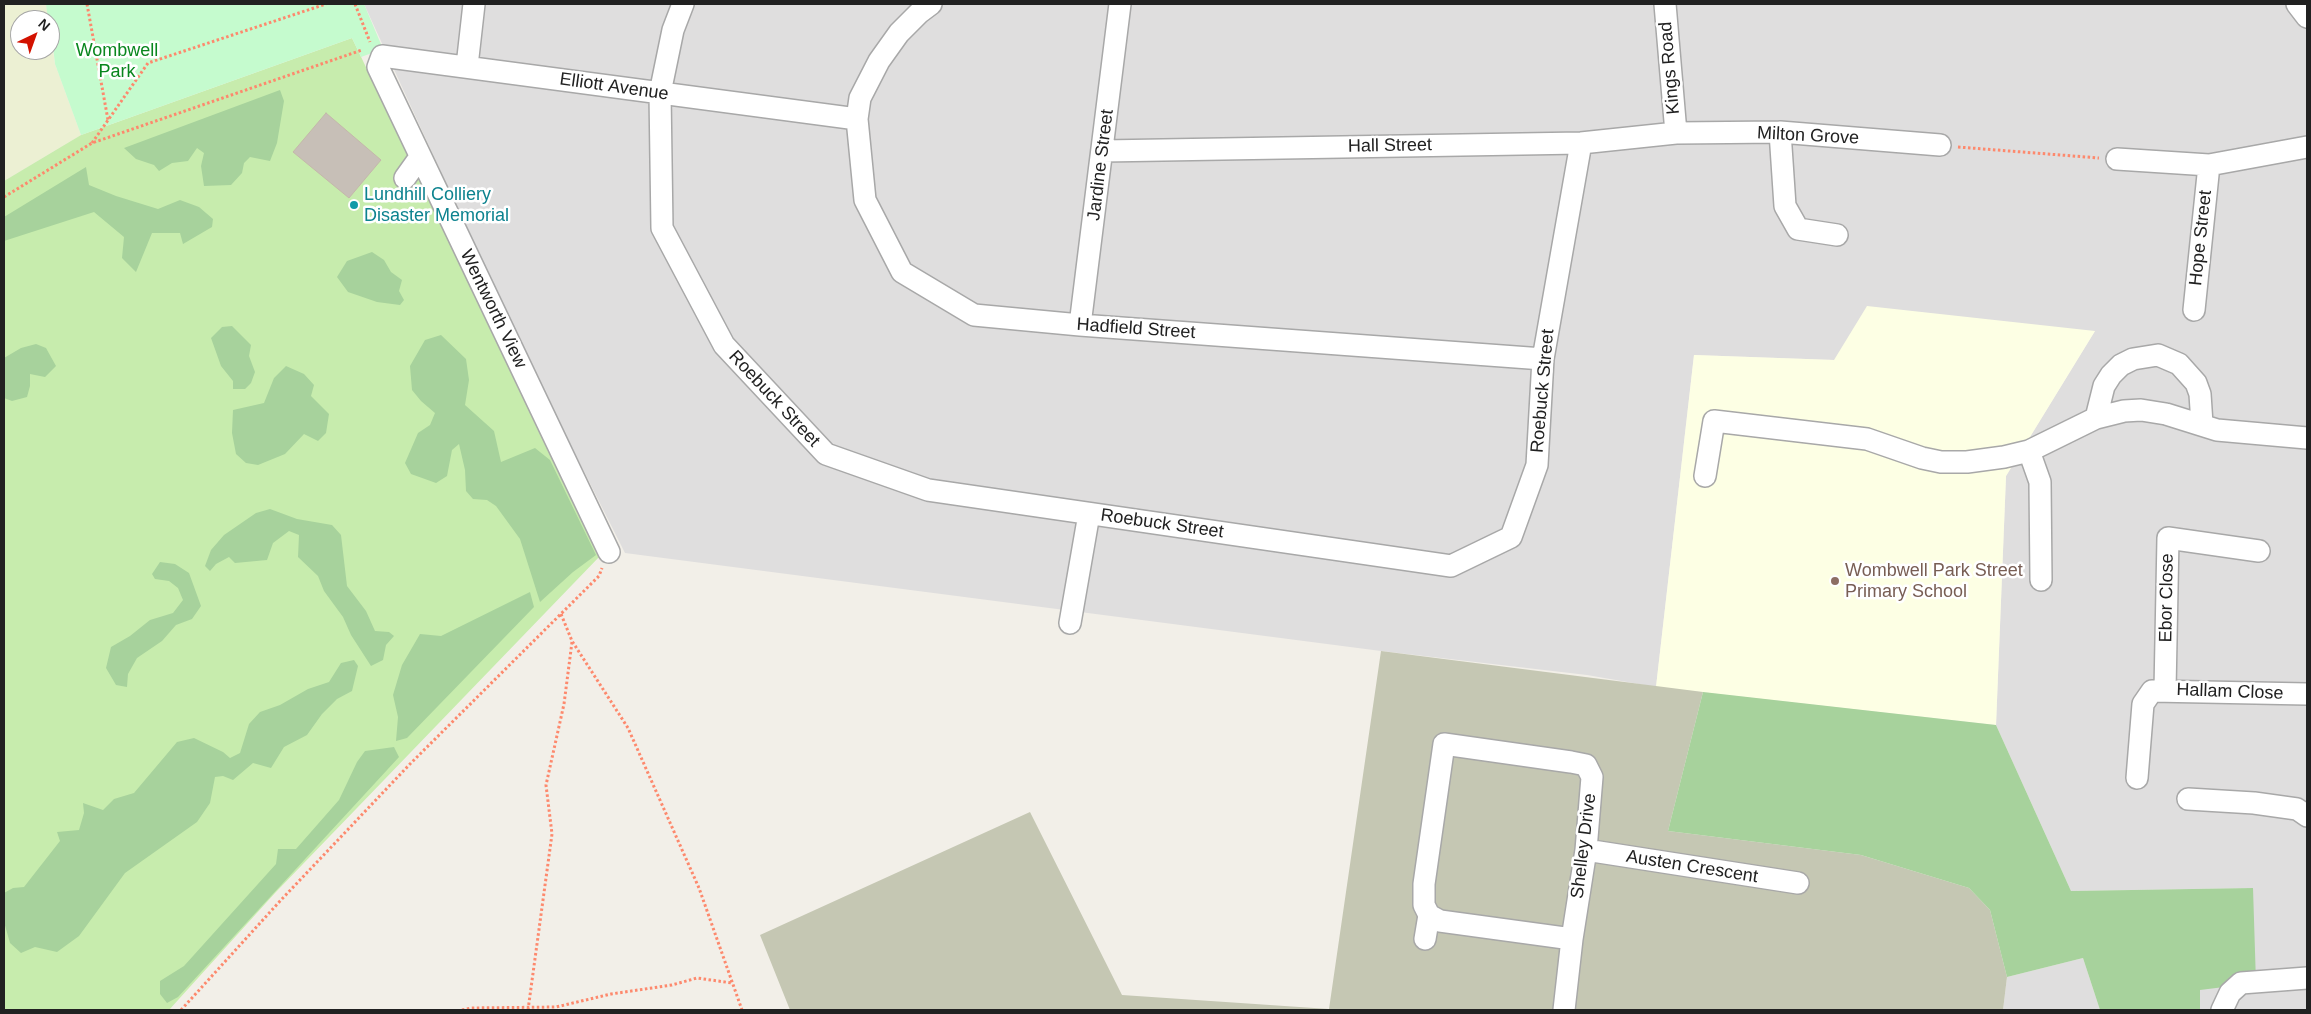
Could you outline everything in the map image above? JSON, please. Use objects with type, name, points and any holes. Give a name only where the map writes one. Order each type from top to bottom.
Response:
[{"type":"street","points":[[467,66],[474,4]]},
{"type":"street","name":"Roebuck Street","points":[[683,4],[673,30],[660,94],[662,228],[724,346],[826,454],[928,490],[1451,566],[1511,536],[1537,465],[1543,359],[1581,143]]},
{"type":"street","name":"Hadfield Street","points":[[932,4],[919,13],[899,33],[879,61],[860,98],[857,119],[865,200],[902,272],[974,315],[1080,325],[1543,359]]},
{"type":"street","name":"Jardine Street","points":[[1080,325],[1120,4]]},
{"type":"street","name":"Kings Road","points":[[1665,4],[1676,133]]},
{"type":"street","points":[[2296,4],[2307,18]]},
{"type":"street","name":"Elliott Avenue","points":[[375,57],[382,56],[467,66],[660,94],[857,119]]},
{"type":"street","name":"Wentworth View","points":[[375,57],[420,157],[609,552]]},
{"type":"street","points":[[1780,132],[1785,206],[1798,229],[1837,235]]},
{"type":"street","name":"Milton Grove","points":[[1676,133],[1780,132],[1940,145]]},
{"type":"street","name":"Hall Street","points":[[1103,151],[1581,143],[1676,133]]},
{"type":"street","points":[[2117,159],[2209,165],[2307,146]]},
{"type":"street","points":[[405,178],[420,157]]},
{"type":"street","name":"Hope Street","points":[[2194,310],[2209,165]]},
{"type":"street","points":[[2096,418],[2104,386],[2111,374],[2121,365],[2133,359],[2158,355],[2179,364],[2196,383],[2200,394],[2202,424]]},
{"type":"street","points":[[1706,476],[1714,421],[1867,439],[1893,446],[1922,458],[1941,462],[1994,458],[2029,451],[2096,418],[2108,414],[2141,410],[2166,414],[2218,430],[2307,438]]},
{"type":"street","points":[[2029,451],[2040,482],[2041,580]]},
{"type":"street","points":[[1070,623],[1089,514]]},
{"type":"street","name":"Ebor Close","points":[[2159,690],[2168,538],[2259,551]]},
{"type":"street","points":[[2137,778],[2143,704],[2159,690]]},
{"type":"street","name":"Hallam Close","points":[[2159,690],[2307,694]]},
{"type":"street","name":"Shelley Drive","points":[[1429,915],[1424,905],[1424,884],[1444,744],[1586,766],[1592,778],[1586,850],[1572,939],[1564,1010]]},
{"type":"street","points":[[2188,799],[2254,803],[2297,809],[2307,816]]},
{"type":"street","name":"Austen Crescent","points":[[1586,850],[1798,883]]},
{"type":"street","points":[[1425,939],[1429,915],[1440,921],[1572,939]]},
{"type":"street","points":[[2222,1010],[2230,993],[2241,983],[2307,978]]},
{"type":"path","points":[[87,4],[108,121]]},
{"type":"path","points":[[311,4],[314,8]]},
{"type":"path","points":[[92,143],[148,63],[326,4]]},
{"type":"path","points":[[4,197],[92,143],[375,57],[355,4]]},
{"type":"path","points":[[1940,145],[2117,159]]},
{"type":"path","points":[[181,1010],[281,900],[404,772],[599,576],[609,552]]},
{"type":"path","points":[[561,614],[572,641],[628,728],[699,888],[742,1010]]},
{"type":"path","points":[[528,1009],[552,834],[546,785],[564,704],[572,641]]},
{"type":"path","points":[[462,1010],[471,1008],[528,1009],[556,1007],[611,994],[672,985],[696,978],[732,983]]},
{"type":"shaded area","points":[[4,4],[46,4],[47,10],[10,10],[10,60],[54,60],[81,135],[4,181]]},
{"type":"shaded area","points":[[364,4],[2307,4],[2307,1010],[2200,1010],[2200,990],[2253,888],[2071,891],[1996,725],[2006,476],[2095,331],[1834,360],[1694,355],[1656,687],[1587,675],[1381,651],[625,553],[518,340]]},
{"type":"shaded area","name":"Wombwell Park Street Primary School","points":[[1867,306],[2095,331],[2006,476],[1996,725],[1656,687],[1694,355],[1834,360]]},
{"type":"shaded area","points":[[1381,651],[1703,692],[1668,831],[1861,855],[1969,888],[1990,910],[2007,977],[2003,1010],[790,1010],[760,935],[1030,812],[1122,995],[1329,1009]]},
{"type":"shaded area","points":[[2083,958],[2100,1010],[2003,1010],[2007,977]]},
{"type":"green space","name":"Wombwell Park","points":[[46,4],[364,4],[383,49],[361,57],[352,38],[81,135],[55,64],[55,60],[60,60],[60,10],[47,10]]},
{"type":"green space","points":[[352,38],[600,556],[275,893],[169,1010],[4,1010],[4,181],[81,135]]},
{"type":"green space","points":[[280,90],[284,101],[277,143],[270,161],[250,157],[244,163],[242,173],[231,185],[204,186],[201,166],[204,153],[197,148],[188,161],[172,163],[159,171],[154,165],[136,159],[124,148]]},
{"type":"green space","points":[[86,167],[89,185],[116,196],[158,209],[180,200],[199,207],[213,219],[212,227],[183,244],[180,233],[152,233],[136,272],[122,258],[124,237],[94,212],[4,241],[4,217]]},
{"type":"green space","points":[[372,252],[384,260],[391,272],[402,280],[399,291],[404,300],[400,305],[377,302],[348,292],[337,277],[347,261]]},
{"type":"green space","points":[[232,326],[251,345],[249,356],[255,372],[251,383],[245,389],[233,389],[233,381],[221,366],[211,338],[222,327]]},
{"type":"green space","points":[[441,335],[466,359],[469,380],[465,405],[494,431],[501,462],[535,448],[550,460],[596,555],[573,572],[540,602],[520,539],[496,506],[487,500],[473,499],[466,491],[465,470],[459,444],[452,450],[447,476],[436,483],[411,474],[405,463],[418,433],[430,425],[435,413],[412,390],[410,366],[425,340]]},
{"type":"green space","points":[[36,344],[46,348],[56,366],[45,377],[30,374],[30,386],[27,397],[12,401],[4,398],[4,358],[21,348]]},
{"type":"green space","points":[[286,366],[304,374],[314,385],[311,396],[329,414],[326,433],[318,441],[304,434],[285,454],[258,465],[246,463],[236,454],[232,433],[233,410],[264,403],[274,378]]},
{"type":"green space","points":[[270,509],[297,519],[332,525],[341,535],[347,586],[366,611],[375,631],[389,632],[394,636],[386,645],[383,660],[371,666],[351,635],[343,617],[324,591],[318,576],[298,557],[299,535],[289,531],[273,543],[267,560],[235,563],[229,557],[216,564],[210,571],[205,566],[211,550],[224,535],[256,513]]},
{"type":"green space","points":[[160,562],[175,564],[189,573],[201,606],[192,619],[176,625],[162,641],[137,658],[128,674],[127,687],[116,685],[106,668],[111,647],[130,636],[150,620],[173,613],[183,600],[178,588],[169,581],[155,579],[152,574]]},
{"type":"green space","points":[[530,592],[534,607],[407,738],[396,741],[398,717],[393,695],[402,665],[420,634],[441,636]]},
{"type":"green space","points":[[354,660],[358,666],[352,691],[337,699],[322,714],[307,735],[284,747],[271,768],[253,763],[233,780],[223,776],[215,777],[210,803],[197,822],[125,873],[79,936],[57,952],[35,947],[21,953],[10,943],[4,922],[4,893],[13,888],[24,887],[60,841],[57,832],[79,830],[84,813],[83,803],[103,810],[114,799],[134,793],[177,742],[194,738],[223,752],[230,758],[240,753],[249,724],[260,712],[280,705],[308,689],[329,682],[341,663]]},
{"type":"green space","points":[[1703,692],[1996,725],[2071,891],[2253,888],[2256,983],[2200,990],[2200,1010],[2100,1010],[2083,958],[2007,977],[1990,910],[1969,888],[1861,855],[1668,831]]},
{"type":"green space","points":[[394,747],[399,757],[178,997],[167,1003],[160,994],[160,981],[184,966],[276,864],[278,849],[296,849],[339,800],[357,762],[365,751]]},
{"type":"building","points":[[326,113],[381,160],[349,198],[293,152]]},
{"type":"place","name":"Lundhill Colliery Disaster Memorial","points":[[354,205]]},
{"type":"place","name":"Wombwell Park Street Primary School","points":[[1835,581]]}]
